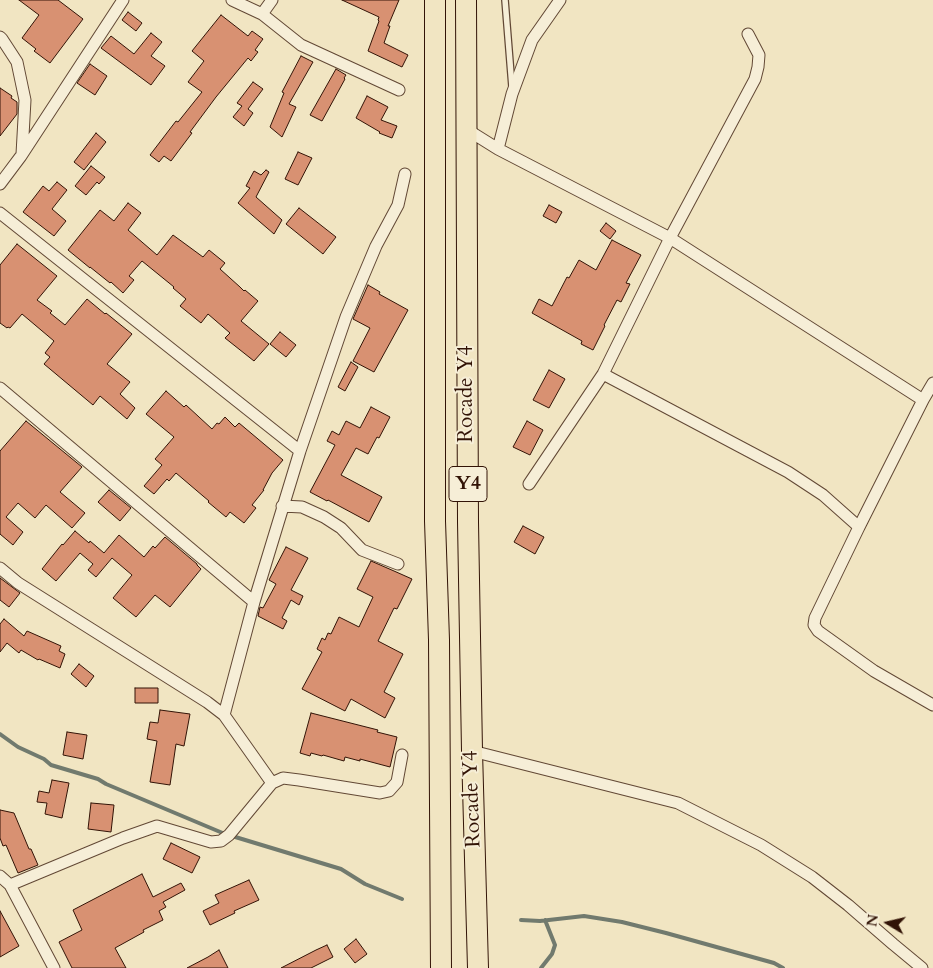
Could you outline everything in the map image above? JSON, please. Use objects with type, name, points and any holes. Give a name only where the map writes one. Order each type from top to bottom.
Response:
[{"type":"highway","name":"Rocade Y4","points":[[435,0],[435,521],[439,640],[441,968]]},
{"type":"highway","name":"Rocade Y4","points":[[466,0],[468,522],[478,968]]},
{"type":"street","points":[[0,184],[22,156],[123,0]]},
{"type":"street","points":[[232,0],[262,14],[301,44],[399,90]]},
{"type":"street","points":[[262,14],[272,0]]},
{"type":"street","points":[[498,149],[512,94],[532,40],[560,0]]},
{"type":"street","points":[[529,484],[602,374],[670,238],[755,79],[759,55],[748,34]]},
{"type":"street","points":[[0,37],[17,62],[25,100],[22,156]]},
{"type":"street","points":[[466,129],[498,149],[670,238],[923,400]]},
{"type":"street","points":[[224,715],[254,602],[300,451],[346,318],[376,246],[398,205],[405,174]]},
{"type":"street","points":[[0,213],[300,451]]},
{"type":"street","points":[[602,374],[788,472],[823,495],[859,527]]},
{"type":"street","points":[[933,383],[859,527],[814,625],[818,631],[874,670],[933,705]]},
{"type":"street","points":[[0,388],[254,602]]},
{"type":"street","points":[[282,506],[302,507],[324,517],[340,528],[362,550],[398,564]]},
{"type":"street","points":[[0,568],[18,583],[208,702],[224,715],[272,783]]},
{"type":"street","points":[[472,751],[678,802],[761,845],[812,877],[848,904],[922,968]]},
{"type":"street","points":[[10,885],[123,838],[157,826],[210,842],[221,840],[229,835],[272,783],[283,778],[380,793],[389,791],[397,782],[402,755]]},
{"type":"street","points":[[0,876],[10,885],[54,968]]},
{"type":"lane","points":[[505,0],[512,94]]},
{"type":"building","points":[[19,0],[58,0],[83,19],[50,63],[34,51],[36,49],[22,38],[39,15]]},
{"type":"building","points":[[342,0],[399,0],[388,26],[390,26],[384,43],[408,55],[402,67],[368,51],[379,17]]},
{"type":"building","points":[[128,12],[142,23],[136,31],[122,20]]},
{"type":"building","points":[[221,15],[248,36],[252,31],[263,39],[255,50],[258,52],[251,61],[248,58],[216,97],[171,161],[164,156],[159,162],[150,155],[176,121],[178,122],[202,92],[188,82],[204,61],[192,51]]},
{"type":"building","points":[[151,33],[162,42],[151,56],[165,66],[151,85],[101,48],[111,36],[134,54]]},
{"type":"building","points":[[301,56],[313,62],[289,104],[296,107],[282,137],[270,127],[284,93],[282,92]]},
{"type":"building","points":[[90,64],[107,76],[95,95],[77,83]]},
{"type":"building","points":[[336,69],[346,75],[345,79],[322,121],[310,115]]},
{"type":"building","points":[[253,82],[263,89],[248,109],[253,113],[244,126],[233,117],[242,106],[237,103]]},
{"type":"building","points":[[0,88],[17,102],[17,114],[0,136]]},
{"type":"building","points":[[367,96],[388,107],[381,120],[397,126],[392,138],[379,133],[356,118]]},
{"type":"building","points":[[96,133],[106,142],[84,170],[74,162]]},
{"type":"building","points":[[298,152],[312,158],[298,185],[285,179]]},
{"type":"building","points":[[91,166],[105,177],[99,184],[97,182],[86,195],[75,186]]},
{"type":"building","points":[[266,170],[269,172],[256,197],[282,220],[274,234],[238,203],[250,188],[246,186],[254,171],[261,175]]},
{"type":"building","points":[[57,182],[67,190],[52,209],[66,221],[54,236],[23,212],[43,186],[49,191]]},
{"type":"building","points":[[128,203],[141,213],[128,230],[157,255],[173,235],[203,257],[209,250],[225,263],[220,269],[258,301],[241,321],[269,344],[254,361],[225,338],[230,333],[208,314],[201,323],[180,306],[186,299],[142,261],[129,276],[134,280],[123,293],[68,250],[100,210],[114,221]]},
{"type":"building","points":[[549,205],[562,212],[556,223],[543,216]]},
{"type":"building","points":[[299,208],[336,237],[323,254],[286,224]]},
{"type":"building","points":[[606,223],[616,231],[610,239],[600,231]]},
{"type":"building","points":[[612,240],[641,255],[626,283],[630,284],[621,302],[617,300],[593,350],[581,344],[582,341],[532,313],[539,299],[552,306],[567,277],[569,278],[579,260],[596,270]]},
{"type":"building","points":[[17,244],[57,276],[37,300],[52,311],[50,313],[65,325],[87,299],[132,334],[107,364],[130,382],[120,394],[135,408],[127,419],[100,396],[93,405],[44,364],[50,357],[45,353],[54,341],[22,314],[10,328],[0,323],[0,265]]},
{"type":"building","points":[[368,285],[380,292],[379,294],[408,310],[374,372],[353,361],[370,328],[353,319]]},
{"type":"building","points":[[280,332],[296,345],[286,357],[270,344]]},
{"type":"building","points":[[351,362],[358,367],[345,391],[338,387]]},
{"type":"building","points":[[549,370],[565,379],[549,408],[533,400]]},
{"type":"building","points":[[166,391],[184,407],[186,405],[212,429],[225,417],[235,427],[239,423],[283,460],[272,473],[264,490],[252,505],[256,508],[244,523],[230,512],[226,517],[176,473],[169,481],[167,479],[154,494],[144,486],[162,465],[155,459],[174,437],[146,414]]},
{"type":"building","points":[[371,407],[390,417],[368,454],[356,448],[341,475],[382,497],[369,522],[310,492],[335,445],[327,441],[332,431],[339,435],[346,421],[360,428]]},
{"type":"building","points":[[26,421],[82,467],[60,492],[85,513],[72,528],[46,505],[35,518],[18,503],[6,517],[23,532],[13,545],[0,534],[0,451]]},
{"type":"building","points":[[527,421],[543,430],[530,455],[513,447]]},
{"type":"building","points":[[109,490],[131,508],[120,521],[98,502]]},
{"type":"building","points":[[523,526],[544,537],[535,554],[514,542]]},
{"type":"building","points":[[75,531],[104,553],[119,535],[144,557],[153,546],[155,548],[165,537],[201,569],[170,607],[155,595],[136,617],[113,598],[132,575],[112,558],[96,577],[88,570],[93,564],[80,553],[56,581],[42,569]]},
{"type":"building","points":[[286,547],[308,558],[291,590],[303,596],[299,605],[291,600],[282,618],[287,621],[283,629],[258,616],[260,607],[263,608],[276,584],[269,580]]},
{"type":"building","points":[[371,561],[412,579],[397,609],[394,608],[378,641],[403,654],[384,692],[395,698],[385,718],[351,699],[345,711],[302,689],[322,652],[317,649],[322,638],[325,640],[328,633],[331,634],[339,617],[359,627],[373,597],[357,589]]},
{"type":"building","points":[[0,578],[20,593],[9,607],[0,600]]},
{"type":"building","points":[[4,619],[24,636],[27,631],[61,646],[59,651],[65,654],[60,668],[38,660],[21,650],[19,653],[7,643],[0,652],[0,624]]},
{"type":"building","points":[[79,664],[94,676],[86,687],[71,674]]},
{"type":"building","points":[[135,688],[158,688],[158,703],[135,703]]},
{"type":"building","points":[[160,710],[190,714],[184,746],[176,744],[170,785],[150,782],[157,741],[147,739],[150,722],[158,723]]},
{"type":"building","points":[[311,713],[378,730],[377,732],[397,737],[390,767],[360,759],[360,761],[345,757],[344,761],[323,755],[311,753],[310,756],[300,753]]},
{"type":"building","points":[[67,732],[87,735],[83,759],[63,755]]},
{"type":"building","points":[[52,780],[69,783],[62,818],[45,814],[47,803],[37,802],[39,791],[49,793]]},
{"type":"building","points":[[91,803],[114,805],[111,832],[88,829]]},
{"type":"building","points":[[0,810],[14,813],[38,865],[18,873],[6,845],[3,846],[0,838]]},
{"type":"building","points":[[171,843],[200,857],[192,873],[163,859]]},
{"type":"building","points":[[142,874],[153,897],[181,883],[185,890],[163,902],[166,907],[159,911],[163,920],[115,948],[126,968],[72,968],[59,942],[82,930],[73,910]]},
{"type":"building","points":[[249,880],[259,900],[234,911],[235,913],[210,925],[203,911],[219,903],[215,895]]},
{"type":"building","points":[[0,911],[19,946],[0,957]]},
{"type":"building","points":[[356,939],[367,954],[355,963],[344,949]]},
{"type":"building","points":[[327,945],[333,957],[311,968],[281,968],[316,950]]},
{"type":"building","points":[[219,950],[228,968],[187,968],[208,957]]},
{"type":"waterway","points":[[0,734],[18,747],[44,759],[51,765],[98,779],[225,834]]},
{"type":"waterway","points":[[232,836],[341,869],[365,884],[402,899]]},
{"type":"waterway","points":[[521,920],[540,921],[584,916],[622,922],[774,963],[783,968]]},
{"type":"waterway","points":[[541,968],[552,954],[555,945],[545,920]]}]
